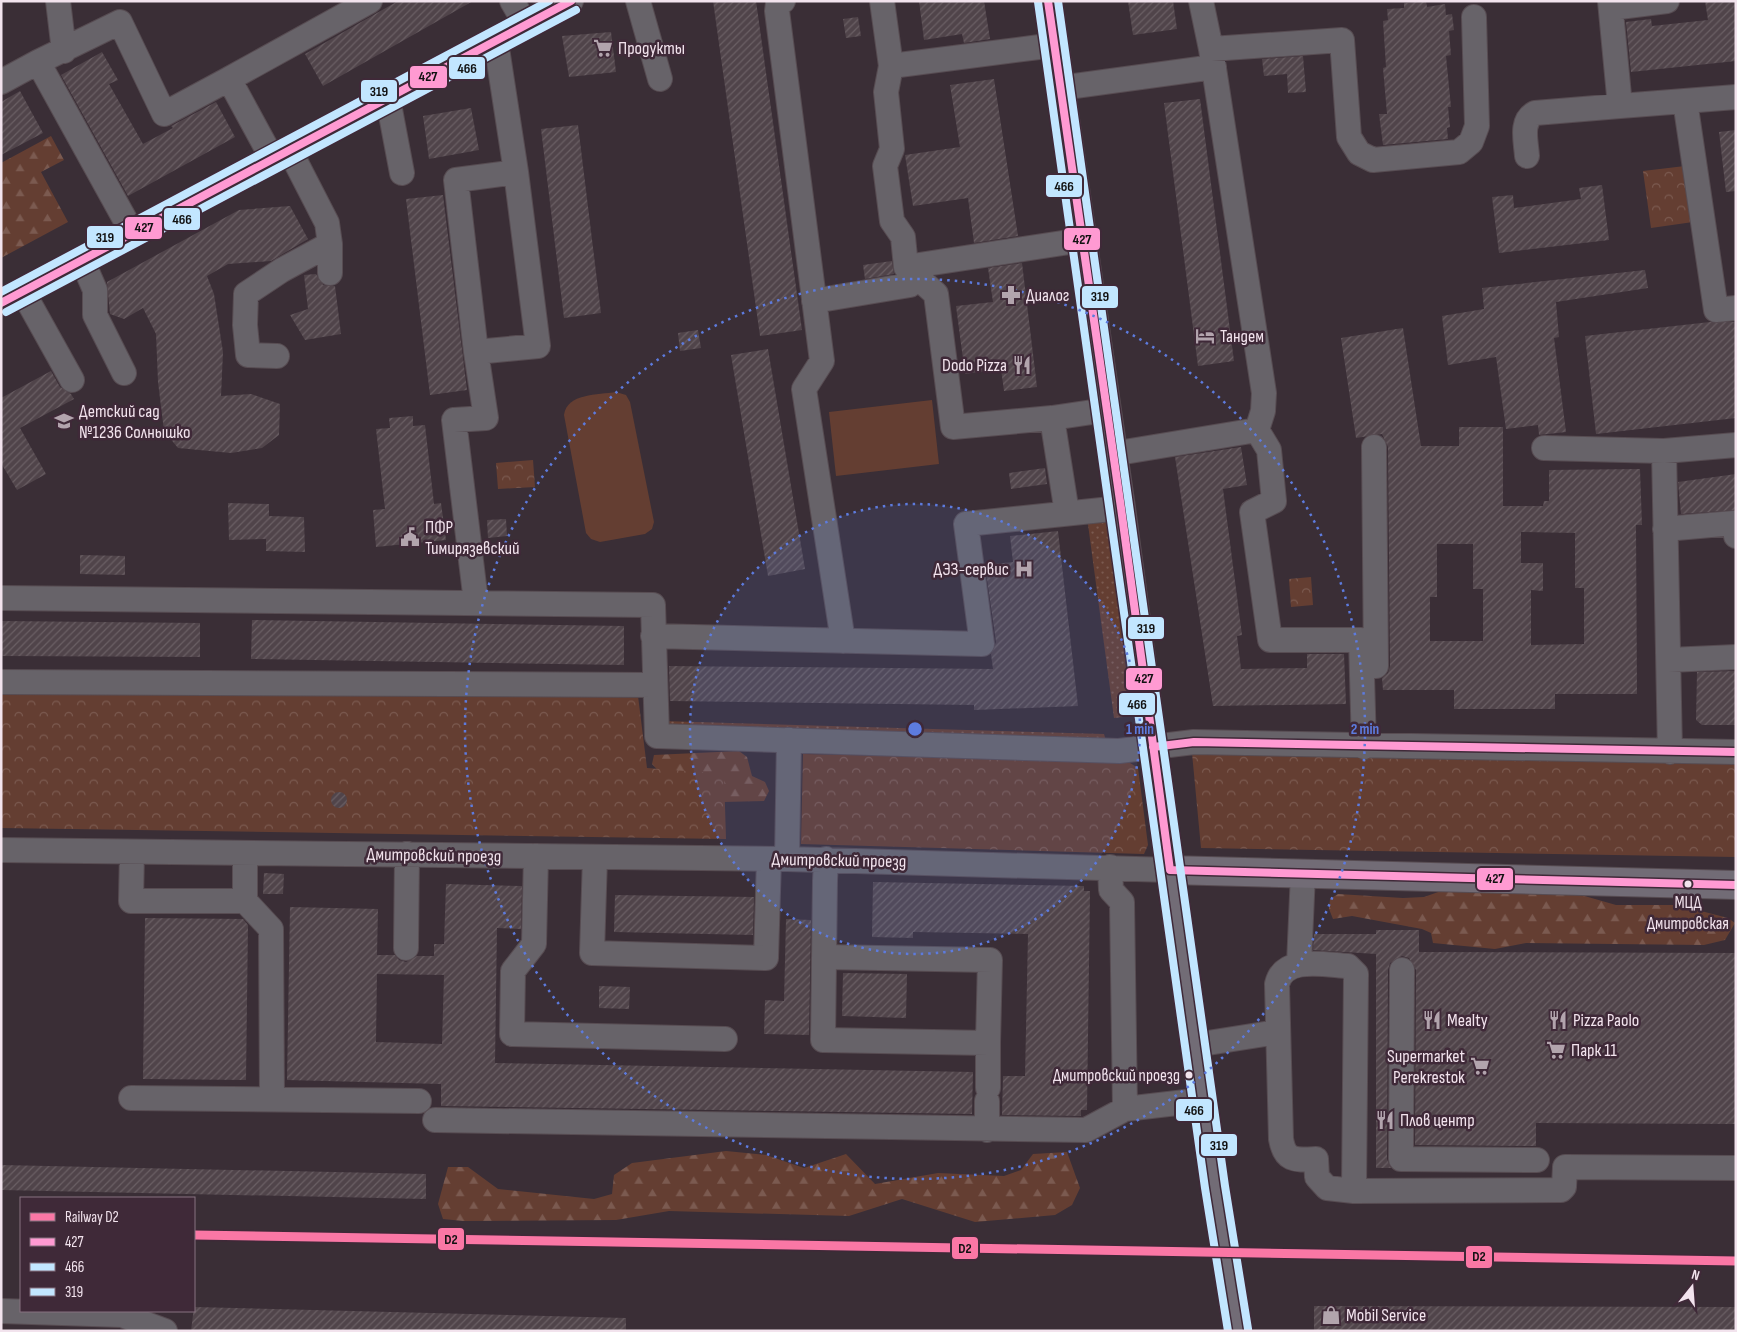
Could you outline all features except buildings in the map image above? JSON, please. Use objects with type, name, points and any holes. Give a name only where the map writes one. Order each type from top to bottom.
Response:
[{"type":"main road","points":[[1048,1],[1121,508],[1152,747],[1236,1318]]},
{"type":"main road","name":"Дмитровский проезд","points":[[1170,870],[1736,884]]},
{"type":"street","points":[[58,1],[64,51]]},
{"type":"street","points":[[1,82],[120,22],[164,114],[370,1]]},
{"type":"street","points":[[512,1],[526,26]]},
{"type":"street","points":[[1,303],[571,1]]},
{"type":"street","points":[[638,1],[660,79]]},
{"type":"street","points":[[783,1],[778,3],[777,11],[822,361],[804,389],[843,641]]},
{"type":"street","points":[[814,301],[910,285],[911,271],[903,237],[892,220],[885,166],[892,149],[886,92],[891,66],[882,1]]},
{"type":"street","points":[[1201,1],[1212,58],[1264,393],[1257,430],[1269,450],[1274,501],[1252,512],[1270,640],[1361,640],[1364,747]]},
{"type":"street","points":[[1620,106],[1610,5],[1667,1]]},
{"type":"street","points":[[1060,88],[1212,58],[1342,40],[1349,137],[1359,154],[1373,160],[1459,152],[1471,142],[1477,126],[1474,17]]},
{"type":"street","points":[[476,352],[538,346],[516,172],[496,42]]},
{"type":"street","points":[[891,66],[1055,46]]},
{"type":"street","points":[[38,62],[133,234]]},
{"type":"street","points":[[229,79],[327,223],[330,244],[330,273]]},
{"type":"street","points":[[1527,156],[1525,121],[1528,116],[1535,113],[1736,97]]},
{"type":"street","points":[[388,99],[402,173]]},
{"type":"street","points":[[1684,102],[1716,310],[1736,308]]},
{"type":"street","points":[[476,602],[454,420],[486,418],[476,352],[456,180],[516,172]]},
{"type":"street","points":[[911,271],[1082,240]]},
{"type":"street","points":[[277,356],[248,355],[245,325],[246,294],[282,270],[330,244]]},
{"type":"street","points":[[82,260],[95,290],[94,316],[124,373]]},
{"type":"street","points":[[911,271],[936,294],[953,427],[1052,418],[1106,410]]},
{"type":"street","points":[[23,292],[72,380]]},
{"type":"street","points":[[1052,418],[1066,513]]},
{"type":"street","points":[[1112,454],[1257,430]]},
{"type":"street","points":[[1544,448],[1664,451],[1736,445]]},
{"type":"street","points":[[1374,447],[1377,690]]},
{"type":"street","points":[[1664,451],[1670,752]]},
{"type":"street","points":[[653,636],[982,644],[966,524],[1121,508]]},
{"type":"street","points":[[1665,529],[1734,523],[1736,536]]},
{"type":"street","points":[[1,598],[653,605],[657,736],[1119,751],[1194,742],[1364,747],[1736,752]]},
{"type":"street","points":[[1669,660],[1736,657]]},
{"type":"street","points":[[1,682],[655,685]]},
{"type":"street","points":[[595,857],[592,953],[766,958],[789,740]]},
{"type":"street","name":"Дмитровский проезд","points":[[1,850],[778,858],[1170,870]]},
{"type":"street","points":[[132,852],[131,901],[245,902]]},
{"type":"street","points":[[245,854],[245,902],[271,930],[272,1099]]},
{"type":"street","points":[[406,948],[407,854]]},
{"type":"street","points":[[536,856],[534,944],[513,971],[512,1034],[726,1039]]},
{"type":"street","points":[[826,859],[823,1040],[988,1043]]},
{"type":"street","points":[[1110,867],[1111,890],[1122,902],[1125,1109]]},
{"type":"street","points":[[1299,964],[1303,873]]},
{"type":"street","points":[[824,957],[990,960],[987,1130]]},
{"type":"street","points":[[1354,1191],[1356,974],[1348,966],[1299,964],[1287,968],[1279,977],[1278,1032],[1283,1150],[1289,1157],[1297,1160],[1316,1159],[1317,1177],[1327,1188],[1354,1191],[1560,1190],[1564,1187],[1565,1167],[1736,1168]]},
{"type":"street","points":[[1402,970],[1400,1160],[1537,1160]]},
{"type":"street","points":[[1195,1045],[1278,1032]]},
{"type":"street","points":[[131,1098],[419,1101]]},
{"type":"street","points":[[434,1120],[987,1130],[1086,1130],[1125,1109],[1203,1100]]},
{"type":"street","points":[[1,1311],[20,1312]]},
{"type":"street","points":[[31,1312],[122,1315],[165,1331]]},
{"type":"green space","points":[[51,136],[64,160],[41,172],[68,222],[1,258],[1,163]]},
{"type":"green space","points":[[1685,166],[1693,222],[1651,228],[1643,171]]},
{"type":"green space","points":[[616,392],[626,395],[630,402],[654,522],[652,529],[645,534],[600,542],[591,539],[586,533],[564,415],[566,408],[577,399],[584,396]]},
{"type":"green space","points":[[932,400],[939,464],[836,476],[829,412]]},
{"type":"green space","points":[[533,460],[535,487],[498,489],[496,463]]},
{"type":"green space","points":[[1107,515],[1132,716],[1114,718],[1087,517]]},
{"type":"green space","points":[[1311,577],[1313,605],[1291,607],[1289,579]]},
{"type":"green space","points":[[1,686],[638,696],[647,768],[724,774],[726,839],[1,828]]},
{"type":"green space","points":[[662,721],[1104,734],[1107,744],[662,730]]},
{"type":"green space","points":[[739,751],[747,757],[752,776],[765,782],[769,791],[764,801],[723,802],[666,779],[652,764],[654,755]]},
{"type":"green space","points":[[1192,753],[1736,764],[1736,857],[1201,848]]},
{"type":"green space","points":[[803,754],[1127,761],[1138,768],[1148,845],[1144,854],[801,844]]},
{"type":"green space","points":[[1487,889],[1581,895],[1616,905],[1678,905],[1728,918],[1735,923],[1725,940],[1704,945],[1526,943],[1495,949],[1433,943],[1431,933],[1422,929],[1352,916],[1333,919],[1329,909],[1330,899],[1338,894],[1403,898],[1424,897],[1444,890]]},
{"type":"green space","points":[[726,1151],[766,1155],[804,1168],[846,1154],[875,1184],[938,1173],[1004,1176],[1021,1170],[1033,1154],[1067,1152],[1080,1188],[1072,1205],[1055,1215],[975,1222],[902,1199],[849,1216],[669,1211],[616,1220],[463,1221],[443,1219],[438,1204],[448,1167],[468,1167],[498,1189],[594,1199],[612,1194],[614,1175],[632,1163]]},
{"type":"rail line","name":"D2","points":[[195,1235],[1736,1261]]},
{"type":"transit line","name":"319","points":[[1,292],[549,1]]},
{"type":"transit line","name":"427","points":[[1,303],[571,1]]},
{"type":"transit line","name":"427","points":[[1048,1],[1121,508],[1170,870],[1736,885]]},
{"type":"transit line","name":"319","points":[[1058,1],[1225,1186],[1248,1329]]},
{"type":"transit line","name":"466","points":[[1038,2],[1205,1188],[1228,1331]]},
{"type":"transit line","name":"466","points":[[6,312],[576,10]]},
{"type":"transit line","name":"427","points":[[1153,747],[1194,742],[1736,752]]},
{"type":"place","name":"Продукты","points":[[603,48]]},
{"type":"place","name":"Диалог","points":[[1011,295]]},
{"type":"place","name":"Тандем","points":[[1205,336]]},
{"type":"place","name":"Dodo Pizza","points":[[1022,365]]},
{"type":"place","name":"Детский сад №1236 Солнышко","points":[[64,421]]},
{"type":"place","name":"ПФР Тимирязевский","points":[[410,537]]},
{"type":"place","name":"ДЭЗ-сервис","points":[[1024,569]]},
{"type":"place","name":"МЦД Дмитровская","points":[[1688,884]]},
{"type":"place","name":"Mealty","points":[[1432,1020]]},
{"type":"place","name":"Pizza Paolo","points":[[1558,1020]]},
{"type":"place","name":"Парк 11","points":[[1556,1050]]},
{"type":"place","name":"Supermarket Perekrestok","points":[[1480,1066]]},
{"type":"place","name":"Дмитровский проезд","points":[[1189,1075]]},
{"type":"place","name":"Плов центр","points":[[1385,1120]]},
{"type":"place","name":"Mobil Service","points":[[1331,1315]]}]
